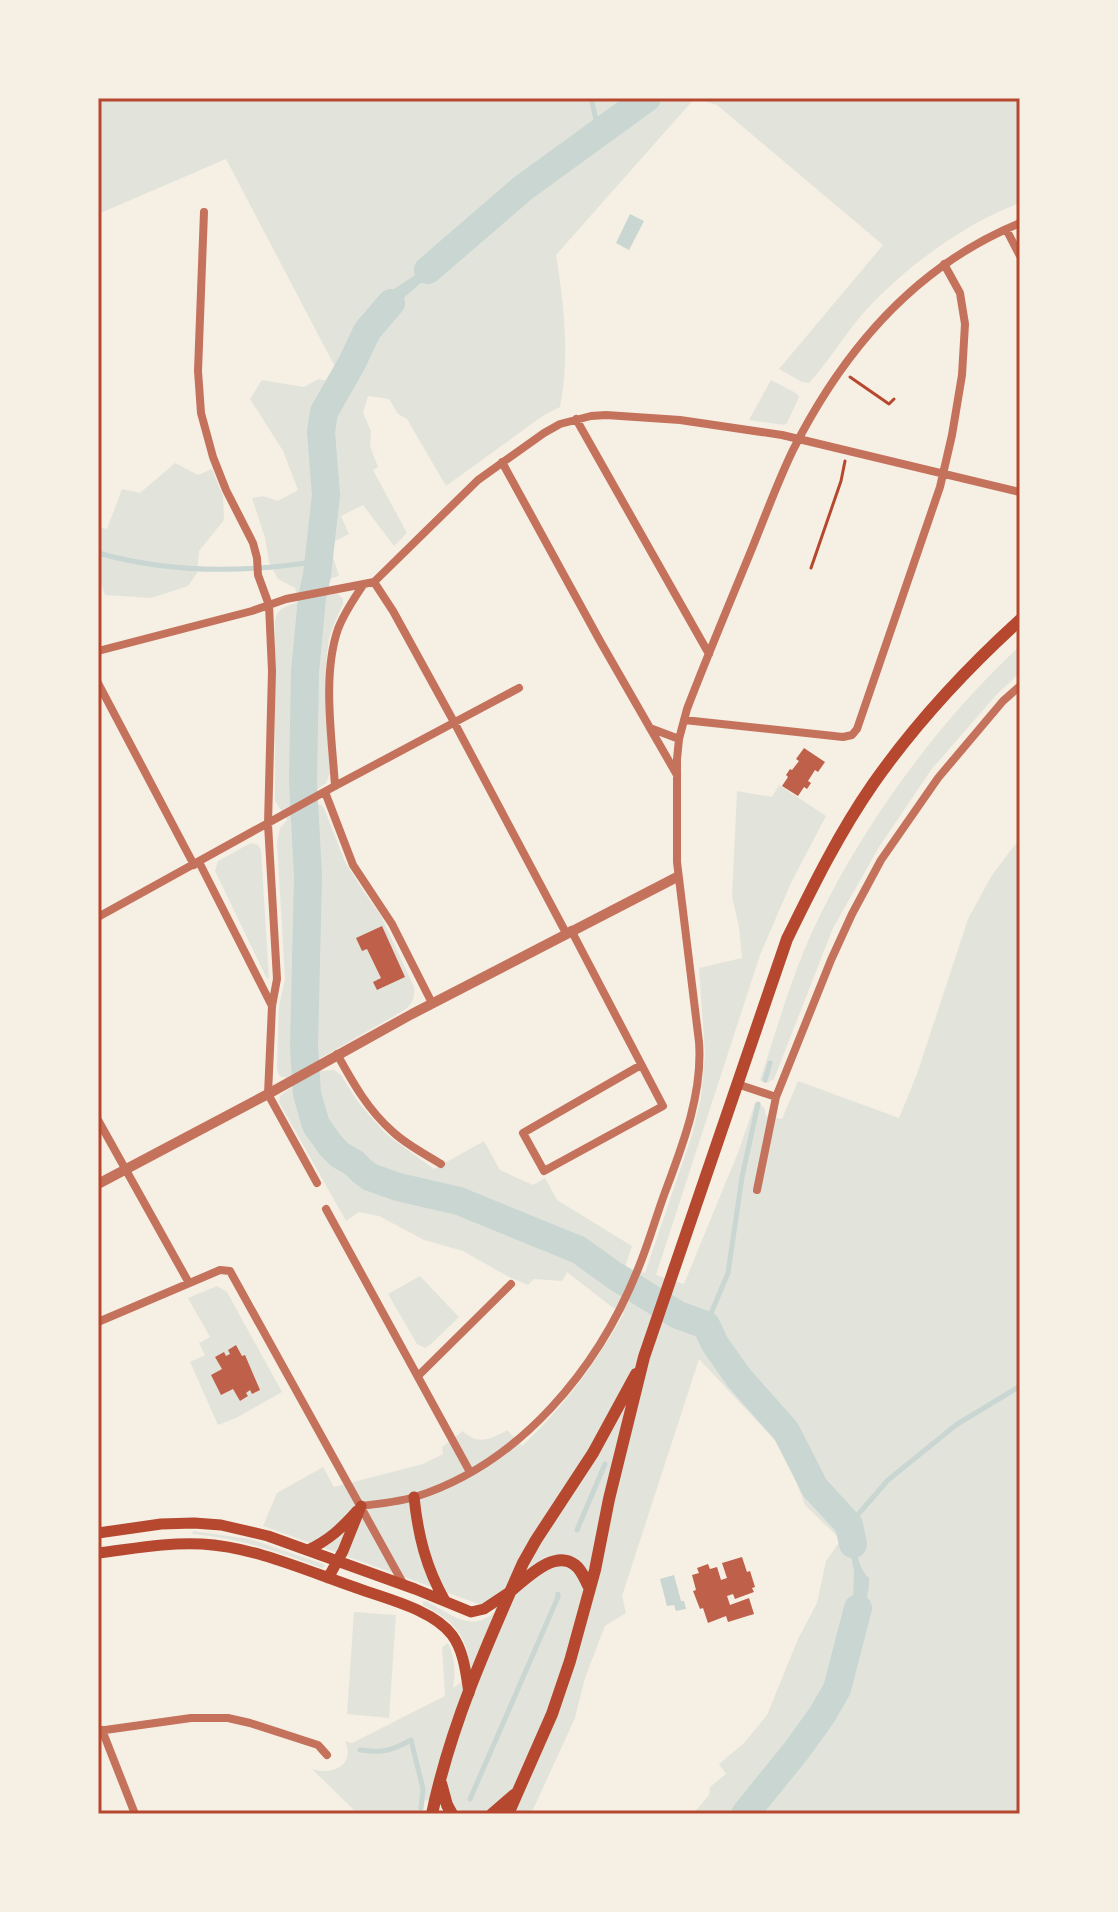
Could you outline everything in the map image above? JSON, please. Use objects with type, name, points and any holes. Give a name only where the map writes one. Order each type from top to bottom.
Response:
[{"type":"main road","points":[[432,1814],[453,1736],[529,1551],[593,1453],[644,1357],[787,939],[813,886],[873,784],[911,734],[960,678],[1020,620]]},
{"type":"main road","points":[[508,1814],[559,1696],[577,1638],[644,1357]]},
{"type":"main road","points":[[414,1497],[425,1558],[445,1601]]},
{"type":"main road","points":[[308,1550],[337,1533],[361,1506]]},
{"type":"main road","points":[[328,1578],[361,1506]]},
{"type":"main road","points":[[98,1533],[182,1523],[221,1525],[268,1536],[465,1610],[478,1611],[492,1605],[547,1564],[560,1560],[578,1567],[589,1587]]},
{"type":"main road","points":[[182,1523],[183,1544]]},
{"type":"main road","points":[[98,1553],[164,1544],[230,1547],[262,1555],[405,1605],[443,1625],[452,1634],[459,1646],[469,1693]]},
{"type":"main road","points":[[440,1780],[452,1814]]},
{"type":"main road","points":[[492,1814],[517,1792]]},
{"type":"street","points":[[204,212],[198,371],[201,413],[226,490],[248,530],[257,558],[258,575],[269,605],[272,671],[268,824],[277,979],[272,1006],[268,1094],[317,1183]]},
{"type":"street","points":[[361,1506],[414,1497],[470,1472],[506,1451],[553,1406],[585,1365],[622,1302],[637,1270],[683,1141],[700,1067],[677,877],[677,775],[679,739],[684,720],[792,453],[841,370],[896,304],[920,282],[944,264],[1020,223]]},
{"type":"street","points":[[1006,229],[1020,256]]},
{"type":"street","points":[[684,720],[843,737],[855,732],[943,475],[960,390],[965,324],[960,293],[944,264]]},
{"type":"street","points":[[98,651],[180,631],[296,596],[374,582],[467,489],[544,433],[576,419],[606,415],[724,425],[848,450],[1020,492]]},
{"type":"street","points":[[576,419],[709,654]]},
{"type":"street","points":[[502,462],[677,775]]},
{"type":"street","points":[[374,582],[393,611],[454,722],[641,1065],[663,1106],[544,1171],[523,1133],[641,1065]]},
{"type":"street","points":[[335,786],[330,717],[332,662],[343,617],[363,585]]},
{"type":"street","points":[[98,683],[272,1006]]},
{"type":"street","points":[[757,1190],[776,1097],[852,914],[881,860],[938,778],[1003,701],[1020,686]]},
{"type":"street","points":[[98,917],[519,688]]},
{"type":"street","points":[[650,728],[679,739]]},
{"type":"street","points":[[325,792],[353,865],[392,924],[432,1003]]},
{"type":"street","points":[[98,1184],[432,1003],[677,877]]},
{"type":"street","points":[[337,1054],[355,1088],[384,1124],[401,1139],[441,1164]]},
{"type":"street","points":[[737,1084],[776,1097]]},
{"type":"street","points":[[98,1120],[189,1283]]},
{"type":"street","points":[[326,1209],[470,1472]]},
{"type":"street","points":[[98,1322],[226,1269],[404,1585]]},
{"type":"street","points":[[419,1375],[511,1284]]},
{"type":"street","points":[[135,1814],[100,1730],[191,1718],[228,1718],[318,1745],[327,1755]]},
{"type":"path","points":[[841,370],[889,404],[894,399]]},
{"type":"path","points":[[811,568],[841,481],[848,450]]},
{"type":"shaded area","points":[[98,98],[695,98],[556,255],[565,331],[565,369],[560,407],[544,415],[446,486],[407,419],[398,414],[389,399],[368,396],[363,413],[371,431],[370,446],[378,467],[373,470],[407,533],[394,546],[363,505],[341,516],[349,534],[329,544],[339,576],[322,581],[324,595],[338,594],[343,604],[330,635],[327,656],[330,773],[326,783],[316,790],[316,804],[324,808],[345,862],[381,916],[414,987],[414,994],[406,1009],[319,1059],[322,1071],[334,1070],[341,1075],[358,1102],[386,1134],[434,1169],[484,1141],[500,1170],[533,1185],[545,1178],[557,1200],[632,1246],[627,1267],[645,1273],[692,1135],[701,1097],[705,1054],[699,968],[742,958],[732,897],[737,791],[772,797],[779,785],[826,816],[791,883],[760,955],[656,1275],[684,1284],[755,1103],[763,1106],[765,1115],[782,1119],[798,1081],[899,1118],[917,1074],[968,919],[992,875],[1020,838],[1020,1814],[693,1814],[709,1795],[710,1787],[726,1774],[719,1764],[744,1743],[767,1715],[798,1639],[817,1603],[826,1561],[841,1540],[805,1505],[784,1450],[699,1359],[622,1596],[626,1613],[605,1626],[585,1678],[575,1718],[531,1814],[473,1814],[425,1800],[421,1814],[358,1814],[312,1769],[327,1771],[340,1767],[347,1756],[345,1741],[352,1743],[445,1696],[442,1647],[448,1643],[454,1665],[453,1688],[472,1674],[498,1611],[263,1526],[277,1493],[323,1467],[334,1487],[423,1464],[443,1454],[442,1447],[463,1431],[479,1440],[507,1430],[522,1446],[578,1384],[624,1313],[567,1272],[562,1281],[534,1279],[528,1285],[463,1251],[424,1240],[379,1216],[359,1212],[346,1221],[279,1102],[280,1096],[292,1087],[286,1077],[280,1076],[277,1068],[279,1006],[285,979],[277,842],[280,828],[287,820],[275,801],[275,621],[280,610],[298,602],[295,588],[278,579],[269,562],[252,498],[263,496],[278,501],[298,490],[283,451],[250,399],[262,380],[304,387],[319,379],[344,384],[226,159],[98,214]]},
{"type":"shaded area","points":[[695,98],[1020,98],[1020,203],[958,234],[918,262],[867,309],[809,383],[802,382],[779,369],[883,245],[717,105]]},
{"type":"shaded area","points":[[630,214],[644,221],[629,250],[616,243]]},
{"type":"shaded area","points":[[456,248],[400,301],[371,336],[363,325],[385,295]]},
{"type":"shaded area","points":[[771,380],[799,397],[784,425],[749,420]]},
{"type":"shaded area","points":[[175,463],[198,475],[212,469],[223,496],[224,520],[199,551],[197,573],[188,586],[151,598],[105,595],[98,576],[98,527],[107,529],[122,489],[140,493]]},
{"type":"shaded area","points":[[1020,646],[1020,673],[997,694],[931,770],[879,847],[833,928],[774,1079],[767,1083],[760,1080],[803,953],[844,870],[896,788],[925,749]]},
{"type":"shaded area","points":[[251,843],[261,850],[267,979],[215,871],[218,861]]},
{"type":"shaded area","points":[[420,1276],[459,1317],[425,1348],[417,1344],[388,1294]]},
{"type":"shaded area","points":[[217,1286],[227,1292],[282,1392],[218,1425],[190,1362],[205,1355],[199,1343],[210,1337],[188,1298]]},
{"type":"shaded area","points":[[739,1378],[779,1416],[809,1457],[798,1471],[780,1434]]},
{"type":"shaded area","points":[[837,1512],[849,1516],[860,1565],[869,1578],[865,1604],[849,1645],[846,1634],[853,1605],[854,1571],[847,1534]]},
{"type":"shaded area","points":[[193,1531],[250,1539],[325,1566],[322,1568],[243,1542],[192,1534]]},
{"type":"shaded area","points":[[674,1575],[686,1609],[676,1611],[674,1605],[667,1606],[660,1579]]},
{"type":"shaded area","points":[[425,1601],[468,1621],[486,1618],[495,1612],[469,1673],[463,1639],[451,1623],[423,1605]]},
{"type":"shaded area","points":[[354,1612],[396,1615],[389,1718],[347,1714]]},
{"type":"building","points":[[804,748],[825,762],[818,772],[815,770],[808,781],[811,783],[798,796],[782,786]]},
{"type":"building","points":[[382,926],[405,977],[377,990],[373,982],[381,978],[367,949],[362,951],[356,938]]},
{"type":"building","points":[[236,1345],[242,1356],[245,1355],[260,1390],[252,1394],[250,1390],[246,1393],[248,1396],[240,1401],[233,1389],[221,1395],[211,1375],[222,1369],[215,1357],[224,1352],[226,1356],[230,1354],[228,1350]]},
{"type":"building","points":[[742,1557],[747,1572],[750,1571],[754,1592],[735,1599],[733,1594],[727,1596],[730,1605],[749,1598],[754,1614],[728,1622],[726,1616],[708,1623],[693,1591],[696,1590],[692,1575],[699,1573],[697,1568],[708,1564],[710,1569],[717,1567],[721,1580],[727,1578],[722,1563]]},
{"type":"waterway","points":[[591,98],[599,133]]},
{"type":"waterway","points":[[428,270],[523,188],[647,98]]},
{"type":"waterway","points":[[391,303],[367,331],[324,412],[321,432],[326,495],[305,672],[303,782],[308,876],[304,1047],[307,1094],[316,1125],[340,1155],[370,1177],[459,1201],[579,1250],[678,1315],[706,1325],[715,1344],[739,1378],[786,1431],[815,1488],[849,1525],[853,1544]]},
{"type":"waterway","points":[[98,553],[152,564],[208,569],[264,568],[319,561]]},
{"type":"waterway","points":[[765,1080],[770,1063]]},
{"type":"waterway","points":[[706,1325],[728,1273],[742,1177],[758,1104]]},
{"type":"waterway","points":[[849,1525],[888,1480],[956,1425],[1020,1386]]},
{"type":"waterway","points":[[577,1530],[605,1464]]},
{"type":"waterway","points":[[470,1799],[558,1594]]},
{"type":"waterway","points":[[745,1814],[796,1751],[837,1689],[858,1608]]},
{"type":"waterway","points":[[360,1750],[387,1750],[411,1740],[423,1789],[421,1808]]}]
